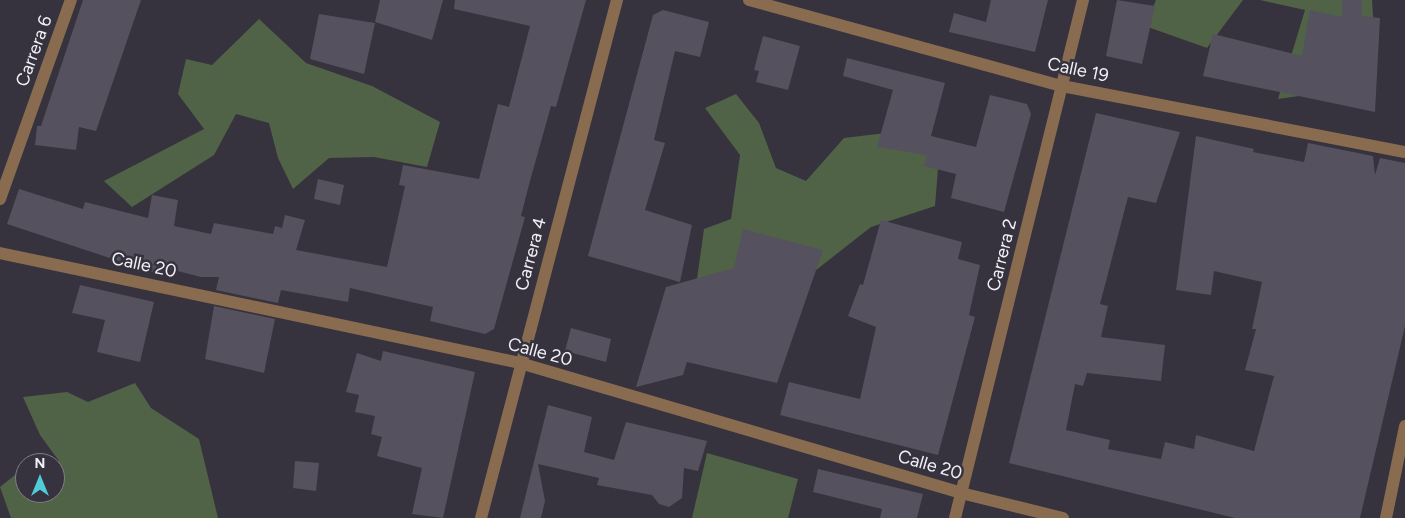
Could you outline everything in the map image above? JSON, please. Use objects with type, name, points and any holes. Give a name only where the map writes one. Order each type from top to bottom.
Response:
[{"type":"street","name":"Carrera 6","points":[[0,199],[71,0]]},
{"type":"street","name":"Carrera 4","points":[[481,518],[520,363],[617,0]]},
{"type":"street","name":"Calle 19","points":[[749,0],[1062,86],[1405,152]]},
{"type":"street","name":"Carrera 2","points":[[955,518],[1083,0]]},
{"type":"street","name":"Calle 20","points":[[0,253],[520,363],[961,493],[1063,518]]},
{"type":"street","points":[[1386,518],[1405,426]]},
{"type":"green space","points":[[1156,0],[1243,0],[1207,48],[1145,26]]},
{"type":"green space","points":[[1260,0],[1372,0],[1375,48],[1354,88],[1278,99],[1305,10]]},
{"type":"green space","points":[[259,19],[306,63],[372,86],[440,122],[427,167],[374,157],[329,158],[293,189],[278,158],[269,123],[236,114],[214,155],[132,207],[104,181],[204,129],[178,94],[186,59],[212,65]]},
{"type":"green space","points":[[736,94],[759,123],[776,168],[806,181],[844,138],[886,133],[939,156],[935,206],[871,227],[811,274],[696,286],[704,229],[731,219],[740,155],[705,108]]},
{"type":"green space","points":[[135,383],[151,408],[199,439],[218,518],[11,518],[0,487],[15,475],[15,503],[65,503],[65,453],[53,453],[40,435],[23,397],[67,392],[88,402]]},
{"type":"green space","points":[[707,453],[798,479],[788,518],[692,518]]},
{"type":"building","points":[[83,0],[141,0],[96,131],[79,127],[76,150],[35,145],[37,126],[41,126]]},
{"type":"building","points":[[380,0],[443,0],[432,40],[375,22]]},
{"type":"building","points":[[455,0],[586,0],[556,107],[551,106],[530,181],[521,216],[525,217],[494,329],[485,334],[430,321],[433,307],[350,288],[348,302],[281,290],[278,303],[216,290],[219,277],[201,277],[162,267],[161,275],[7,224],[19,189],[83,209],[85,202],[148,218],[152,195],[178,200],[174,226],[211,234],[214,223],[273,234],[275,226],[282,228],[285,215],[305,220],[296,250],[387,267],[405,186],[399,185],[403,165],[479,179],[498,104],[509,107],[530,26],[454,9]]},
{"type":"building","points":[[991,0],[1048,0],[1035,52],[949,32],[954,13],[986,22]]},
{"type":"building","points":[[1117,0],[1155,6],[1142,64],[1106,56]]},
{"type":"building","points":[[1342,0],[1362,0],[1362,16],[1380,18],[1375,112],[1203,76],[1213,34],[1302,56],[1310,10],[1342,17]]},
{"type":"building","points":[[663,10],[709,22],[700,57],[675,51],[654,140],[665,143],[645,210],[692,225],[680,282],[588,256],[653,15]]},
{"type":"building","points":[[319,14],[375,23],[364,74],[310,59]]},
{"type":"building","points":[[763,36],[800,46],[788,90],[756,82],[759,71],[754,70]]},
{"type":"building","points":[[847,58],[945,83],[931,136],[976,147],[990,95],[1027,104],[1031,114],[1004,212],[951,198],[956,174],[924,166],[927,155],[877,147],[893,90],[843,76]]},
{"type":"building","points":[[1096,113],[1180,132],[1156,203],[1128,197],[1100,304],[1108,306],[1101,337],[1165,345],[1161,381],[1087,373],[1083,386],[1075,384],[1066,430],[1110,440],[1108,449],[1161,459],[1165,442],[1194,449],[1196,435],[1254,451],[1274,376],[1245,370],[1256,329],[1252,329],[1262,282],[1214,271],[1211,295],[1176,290],[1196,136],[1254,149],[1253,152],[1304,162],[1308,143],[1373,156],[1375,175],[1380,158],[1405,163],[1405,326],[1360,518],[1235,518],[1009,463]]},
{"type":"building","points":[[318,179],[344,185],[340,205],[314,199]]},
{"type":"building","points":[[881,220],[962,242],[958,259],[980,265],[969,315],[975,317],[938,455],[780,415],[789,382],[860,399],[876,327],[848,316],[860,284],[863,285]]},
{"type":"building","points":[[743,229],[823,250],[777,383],[687,362],[683,375],[636,387],[666,287],[734,268]]},
{"type":"building","points":[[80,285],[154,302],[140,362],[97,352],[105,320],[72,313]]},
{"type":"building","points":[[214,306],[275,319],[264,373],[205,359]]},
{"type":"building","points":[[571,328],[611,339],[606,362],[565,351]]},
{"type":"building","points":[[383,351],[475,372],[443,518],[412,514],[422,468],[377,456],[382,437],[371,434],[375,416],[355,412],[359,395],[346,392],[357,353],[381,361]]},
{"type":"building","points":[[548,405],[592,417],[584,452],[614,460],[626,422],[707,441],[698,471],[684,468],[682,498],[669,507],[659,504],[652,495],[597,485],[599,478],[538,464],[545,501],[541,518],[520,518]]},
{"type":"building","points":[[295,461],[319,463],[316,491],[293,488]]},
{"type":"building","points":[[818,469],[923,494],[917,518],[880,518],[882,509],[813,492]]}]
